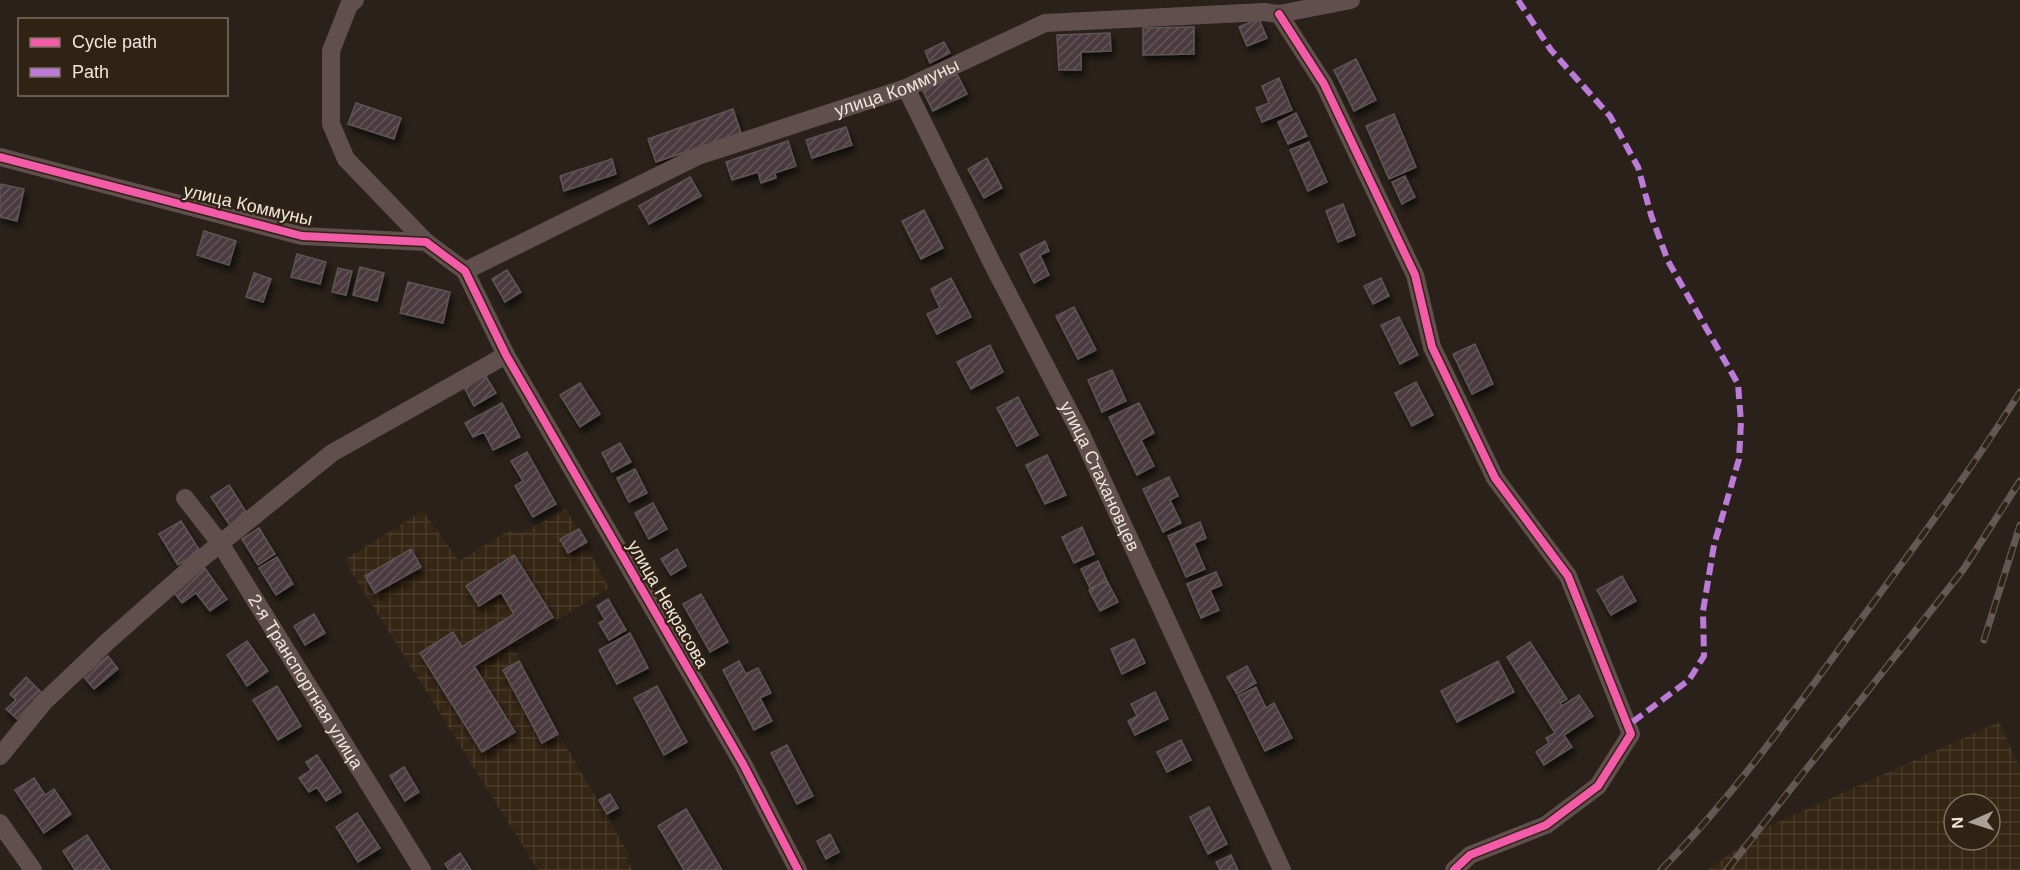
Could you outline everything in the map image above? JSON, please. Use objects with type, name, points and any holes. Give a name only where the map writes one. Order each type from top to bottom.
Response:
[{"type":"street","points":[[0,756],[44,702],[107,642],[220,543],[332,453],[506,355],[465,271],[426,242],[346,159],[331,124],[331,51],[349,5],[355,0]]},
{"type":"street","name":"улица Коммуны","points":[[465,271],[698,156],[906,88],[1045,23],[1264,12],[1279,15],[1351,0]]},
{"type":"street","points":[[1279,15],[1324,84],[1415,275],[1432,347],[1496,478],[1568,576],[1631,734],[1598,786],[1546,825],[1470,855],[1454,870]]},
{"type":"street","name":"улица Стахановцев","points":[[906,88],[993,265],[1082,436],[1282,870]]},
{"type":"street","name":"улица Коммуны","points":[[0,157],[302,236],[426,242]]},
{"type":"street","name":"улица Некрасова","points":[[506,355],[743,764],[798,870]]},
{"type":"street","name":"2-я Транспортная улица","points":[[185,498],[220,543],[422,870]]},
{"type":"street","points":[[0,823],[33,870]]},
{"type":"shaded area","points":[[566,509],[609,588],[513,647],[560,736],[629,854],[626,860],[633,870],[538,870],[344,560],[423,511],[459,561],[508,531],[522,533]]},
{"type":"shaded area","points":[[1999,722],[2020,769],[2020,870],[1708,870],[1763,829]]},
{"type":"building","points":[[1259,19],[1267,38],[1247,46],[1239,27]]},
{"type":"building","points":[[1194,27],[1194,54],[1143,55],[1143,28]]},
{"type":"building","points":[[1110,33],[1111,51],[1081,52],[1081,70],[1059,70],[1057,35]]},
{"type":"building","points":[[944,42],[950,53],[930,63],[925,51]]},
{"type":"building","points":[[1356,59],[1376,100],[1354,111],[1334,70]]},
{"type":"building","points":[[957,74],[967,94],[933,111],[923,91]]},
{"type":"building","points":[[1279,78],[1292,110],[1262,122],[1256,108],[1269,103],[1262,86]]},
{"type":"building","points":[[356,103],[401,118],[394,139],[348,124]]},
{"type":"building","points":[[733,109],[741,133],[656,162],[648,139]]},
{"type":"building","points":[[1296,113],[1307,136],[1288,144],[1278,122]]},
{"type":"building","points":[[1394,114],[1416,167],[1389,179],[1366,126]]},
{"type":"building","points":[[846,127],[852,145],[812,158],[806,140]]},
{"type":"building","points":[[788,141],[796,166],[775,173],[776,178],[761,183],[758,172],[732,180],[726,162]]},
{"type":"building","points":[[1309,142],[1327,182],[1308,191],[1290,150]]},
{"type":"building","points":[[987,158],[1002,188],[984,198],[968,169]]},
{"type":"building","points":[[612,159],[616,174],[564,191],[560,176]]},
{"type":"building","points":[[1405,176],[1415,197],[1402,204],[1392,182]]},
{"type":"building","points":[[690,177],[701,196],[649,224],[639,206]]},
{"type":"building","points":[[0,184],[24,189],[17,221],[0,217]]},
{"type":"building","points":[[1343,204],[1355,235],[1338,242],[1326,211]]},
{"type":"building","points":[[924,210],[943,248],[921,259],[902,221]]},
{"type":"building","points":[[204,231],[236,241],[229,265],[197,255]]},
{"type":"building","points":[[1045,241],[1049,251],[1040,255],[1049,275],[1034,283],[1020,254]]},
{"type":"building","points":[[297,254],[326,262],[320,284],[291,277]]},
{"type":"building","points":[[360,267],[384,273],[377,301],[353,295]]},
{"type":"building","points":[[338,268],[352,271],[346,295],[332,292]]},
{"type":"building","points":[[507,270],[521,292],[505,302],[492,279]]},
{"type":"building","points":[[254,273],[271,279],[263,302],[246,297]]},
{"type":"building","points":[[951,278],[971,317],[937,334],[927,314],[940,308],[931,289]]},
{"type":"building","points":[[1381,278],[1389,296],[1373,304],[1364,286]]},
{"type":"building","points":[[408,282],[450,292],[443,323],[400,313]]},
{"type":"building","points":[[1074,307],[1096,350],[1078,359],[1056,316]]},
{"type":"building","points":[[1399,317],[1418,355],[1400,364],[1381,325]]},
{"type":"building","points":[[1475,344],[1493,384],[1472,394],[1453,354]]},
{"type":"building","points":[[990,345],[1003,372],[971,389],[957,362]]},
{"type":"building","points":[[1112,370],[1126,401],[1102,412],[1088,380]]},
{"type":"building","points":[[485,375],[496,393],[474,406],[464,387]]},
{"type":"building","points":[[1416,382],[1433,415],[1412,426],[1395,393]]},
{"type":"building","points":[[580,383],[600,414],[580,427],[560,395]]},
{"type":"building","points":[[1018,397],[1038,435],[1017,446],[997,408]]},
{"type":"building","points":[[502,403],[520,437],[493,450],[484,432],[473,437],[465,423]]},
{"type":"building","points":[[1139,403],[1154,433],[1141,440],[1154,466],[1137,475],[1109,417]]},
{"type":"building","points":[[620,443],[631,462],[612,472],[602,453]]},
{"type":"building","points":[[527,452],[556,504],[533,517],[515,486],[523,481],[511,461]]},
{"type":"building","points":[[1047,455],[1066,495],[1045,504],[1026,465]]},
{"type":"building","points":[[635,469],[647,493],[629,502],[617,478]]},
{"type":"building","points":[[1169,477],[1178,496],[1170,500],[1181,523],[1163,532],[1143,489]]},
{"type":"building","points":[[229,485],[248,515],[231,527],[211,497]]},
{"type":"building","points":[[653,503],[667,529],[649,539],[635,513]]},
{"type":"building","points":[[181,521],[200,551],[178,565],[159,534]]},
{"type":"building","points":[[1200,522],[1206,538],[1194,543],[1205,569],[1186,577],[1168,536]]},
{"type":"building","points":[[1082,527],[1094,554],[1074,563],[1062,537]]},
{"type":"building","points":[[259,528],[275,554],[258,565],[242,539]]},
{"type":"building","points":[[579,529],[587,542],[568,553],[560,539]]},
{"type":"building","points":[[411,549],[421,567],[375,593],[365,576]]},
{"type":"building","points":[[677,549],[686,566],[671,575],[661,559]]},
{"type":"building","points":[[514,555],[553,617],[474,666],[515,732],[482,752],[420,653],[453,632],[462,647],[514,614],[501,592],[479,606],[466,586]]},
{"type":"building","points":[[277,557],[293,584],[276,595],[259,568]]},
{"type":"building","points":[[1098,561],[1107,581],[1090,588],[1081,569]]},
{"type":"building","points":[[204,567],[227,599],[210,611],[196,593],[182,603],[172,590]]},
{"type":"building","points":[[1216,572],[1222,585],[1210,590],[1219,610],[1201,618],[1187,584]]},
{"type":"building","points":[[1622,576],[1636,601],[1611,615],[1597,590]]},
{"type":"building","points":[[1107,581],[1118,602],[1100,611],[1089,590]]},
{"type":"building","points":[[701,594],[728,642],[710,652],[683,604]]},
{"type":"building","points":[[608,599],[626,630],[609,640],[599,623],[605,620],[597,606]]},
{"type":"building","points":[[314,614],[325,633],[305,645],[294,626]]},
{"type":"building","points":[[630,633],[648,668],[617,684],[599,650]]},
{"type":"building","points":[[1134,639],[1145,663],[1122,674],[1111,649]]},
{"type":"building","points":[[247,641],[268,671],[247,686],[227,655]]},
{"type":"building","points":[[1530,642],[1567,699],[1560,703],[1562,706],[1579,695],[1593,716],[1564,735],[1572,747],[1544,765],[1536,752],[1549,743],[1546,738],[1555,733],[1507,657]]},
{"type":"building","points":[[108,656],[118,669],[94,689],[83,676]]},
{"type":"building","points":[[519,661],[558,734],[542,743],[503,670]]},
{"type":"building","points":[[739,661],[746,674],[758,668],[771,693],[760,698],[772,721],[754,730],[723,670]]},
{"type":"building","points":[[1498,661],[1514,692],[1457,722],[1441,691]]},
{"type":"building","points":[[1247,666],[1256,683],[1237,694],[1227,677]]},
{"type":"building","points":[[26,677],[42,693],[17,719],[6,709],[16,700],[10,694]]},
{"type":"building","points":[[277,686],[301,726],[278,740],[253,700]]},
{"type":"building","points":[[657,686],[687,742],[664,755],[634,698]]},
{"type":"building","points":[[1256,687],[1266,708],[1274,703],[1292,738],[1265,751],[1238,696]]},
{"type":"building","points":[[1155,692],[1168,719],[1135,735],[1128,721],[1137,716],[1131,704]]},
{"type":"building","points":[[1181,740],[1191,760],[1167,772],[1157,752]]},
{"type":"building","points":[[787,745],[813,796],[797,804],[771,753]]},
{"type":"building","points":[[317,755],[341,792],[326,801],[317,787],[309,792],[299,778],[311,770],[306,762]]},
{"type":"building","points":[[404,767],[419,792],[405,801],[390,776]]},
{"type":"building","points":[[34,778],[45,795],[54,789],[71,814],[44,833],[15,790]]},
{"type":"building","points":[[610,794],[618,808],[607,814],[599,800]]},
{"type":"building","points":[[1209,807],[1227,844],[1208,854],[1190,817]]},
{"type":"building","points":[[686,809],[722,870],[684,870],[658,826]]},
{"type":"building","points":[[357,813],[380,848],[358,862],[336,827]]},
{"type":"building","points":[[830,834],[839,852],[826,859],[817,841]]},
{"type":"building","points":[[87,835],[110,870],[75,870],[63,851]]},
{"type":"building","points":[[460,853],[471,870],[449,870],[445,864]]},
{"type":"building","points":[[1231,855],[1238,870],[1220,870],[1216,862]]},
{"type":"railway","points":[[1661,870],[1714,812],[1786,721],[1940,510],[2020,392]]},
{"type":"railway","points":[[1727,870],[1963,570],[2020,481]]},
{"type":"railway","points":[[1984,640],[2020,525]]},
{"type":"marked path","points":[[1518,0],[1551,50],[1610,116],[1638,167],[1651,215],[1668,261],[1738,384],[1741,422],[1739,459],[1714,545],[1703,611],[1704,656],[1689,680],[1627,726]]},
{"type":"cycle path","points":[[1279,14],[1324,84],[1415,275],[1432,347],[1495,478],[1568,576],[1631,734],[1598,786],[1546,825],[1470,855],[1454,870]]},
{"type":"cycle path","points":[[0,157],[302,236],[426,242],[465,271],[506,355],[743,764],[798,870]]}]
